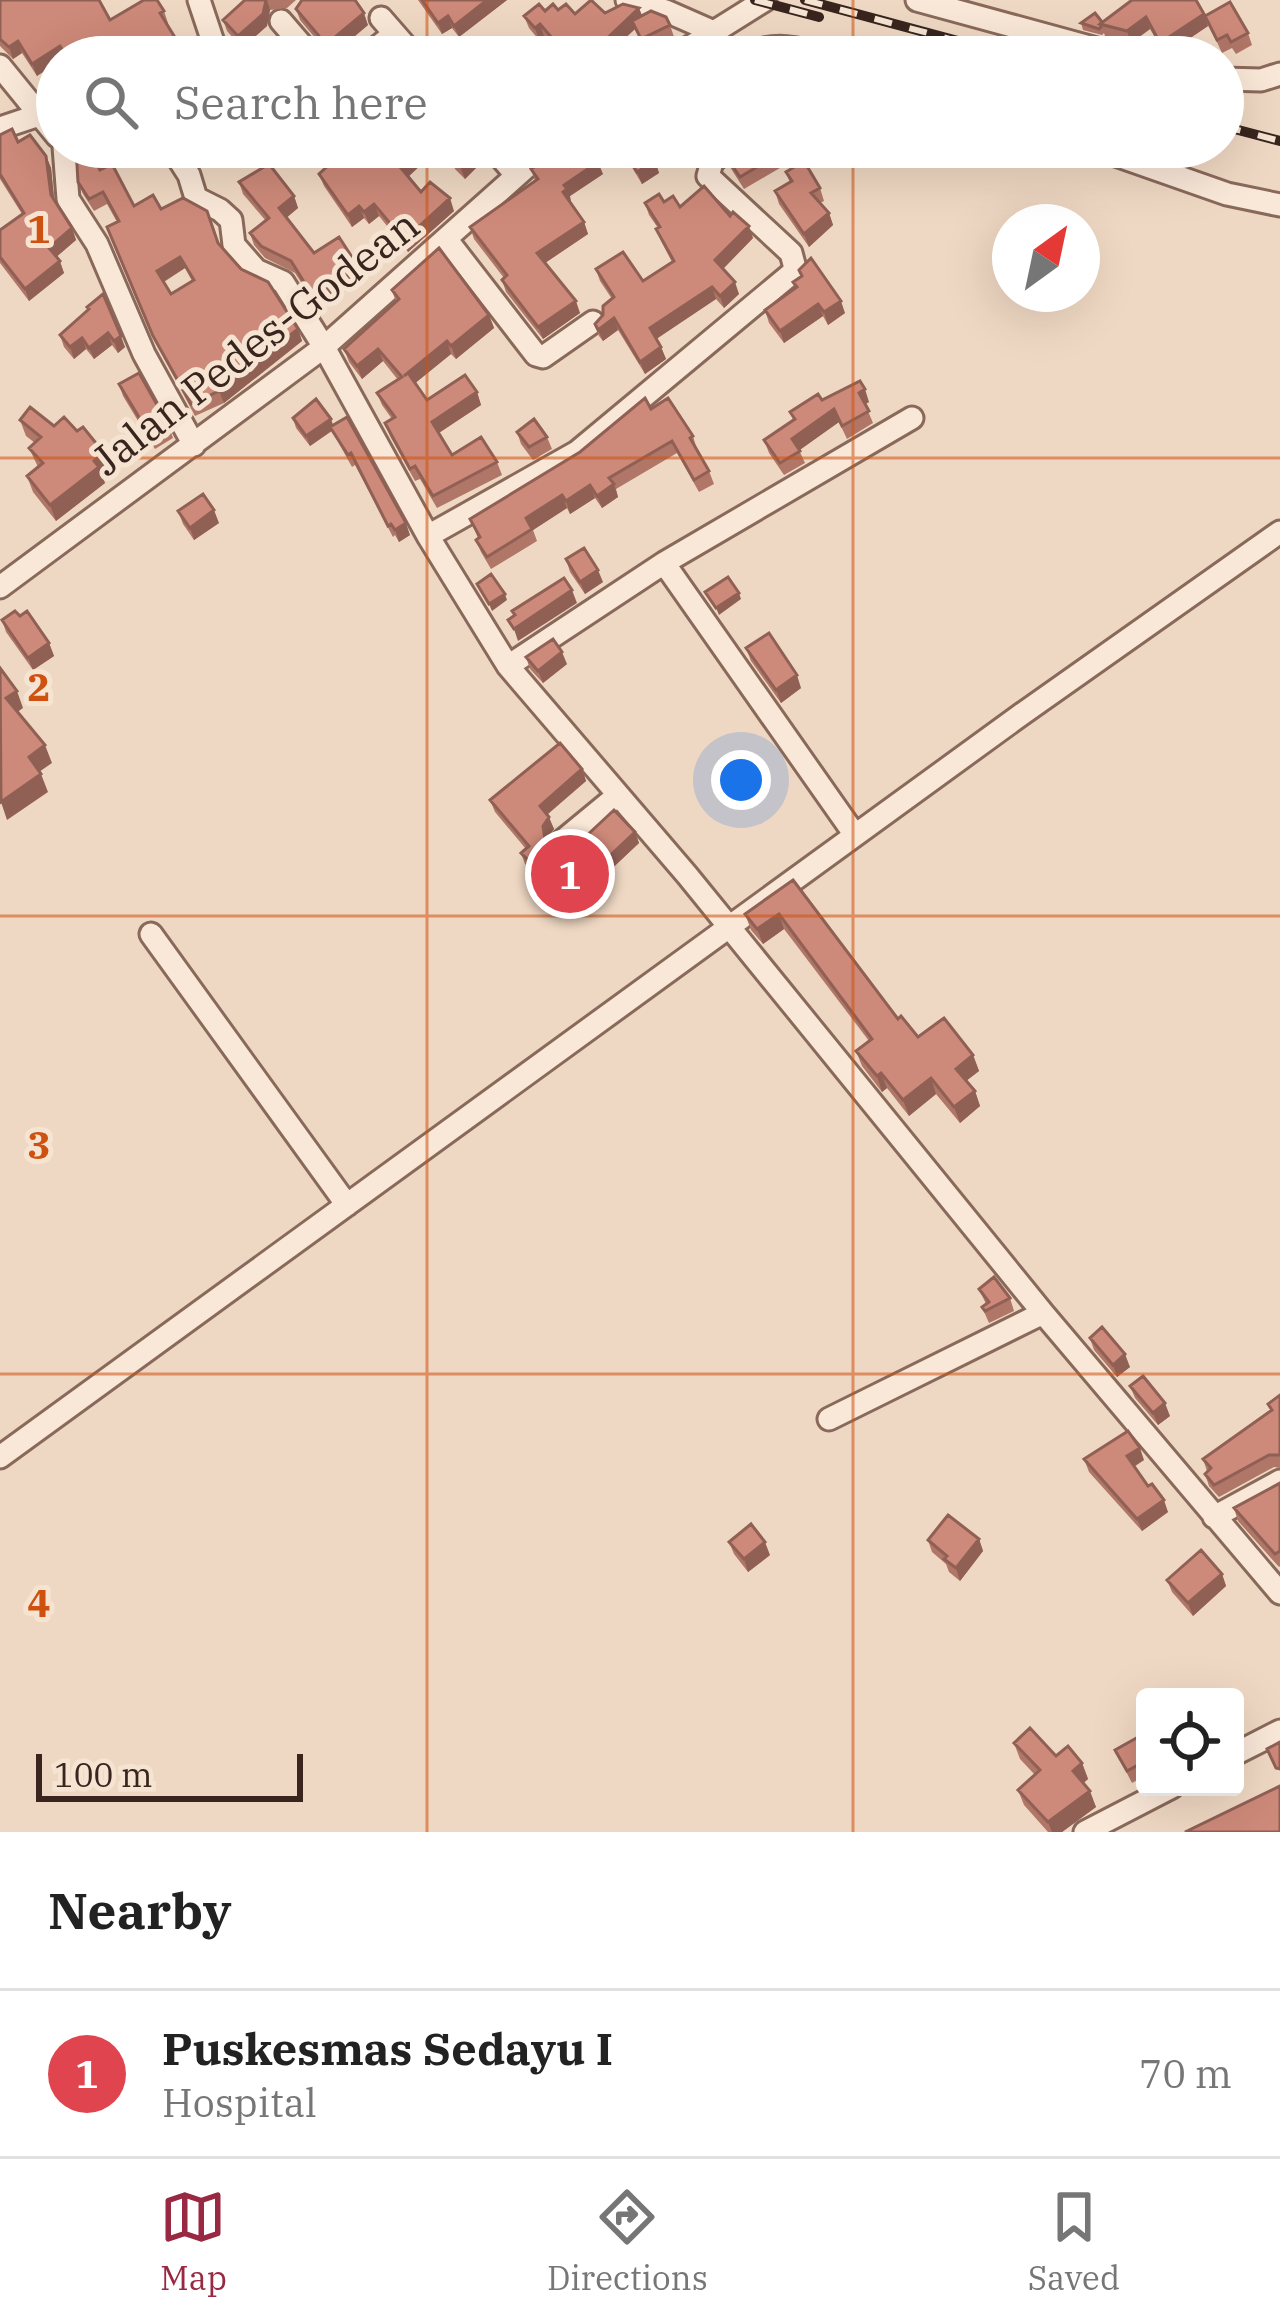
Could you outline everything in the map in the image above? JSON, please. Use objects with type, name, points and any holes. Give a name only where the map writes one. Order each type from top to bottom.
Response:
[{"type":"street","points":[[199,0],[211,36]]},
{"type":"street","points":[[627,0],[710,34]]},
{"type":"street","points":[[707,36],[766,0]]},
{"type":"street","points":[[917,0],[1049,36]]},
{"type":"street","points":[[281,21],[294,36]]},
{"type":"street","points":[[0,66],[36,103]]},
{"type":"street","points":[[1244,80],[1280,74]]},
{"type":"street","points":[[0,128],[36,118]]},
{"type":"street","points":[[63,168],[68,199],[98,244],[144,354],[194,445]]},
{"type":"street","points":[[184,168],[192,193],[227,214],[234,245],[256,270],[283,282],[428,536],[508,665],[1280,1593]]},
{"type":"street","points":[[510,168],[516,175]]},
{"type":"street","name":"Jalan Pedes-Godean","points":[[0,587],[324,347],[524,168]]},
{"type":"street","points":[[428,536],[578,452],[791,274],[795,268],[791,253],[708,176],[710,168]]},
{"type":"street","points":[[1153,168],[1227,194],[1280,205]]},
{"type":"street","points":[[447,239],[536,355],[543,357],[593,322]]},
{"type":"street","points":[[508,665],[664,562],[912,418]]},
{"type":"street","points":[[0,1457],[1280,532]]},
{"type":"street","points":[[664,562],[855,835]]},
{"type":"street","points":[[561,842],[618,795]]},
{"type":"street","points":[[152,934],[347,1204]]},
{"type":"street","points":[[829,1419],[1043,1313]]},
{"type":"street","points":[[1214,1517],[1280,1481]]},
{"type":"street","points":[[1244,1749],[1280,1731]]},
{"type":"street","points":[[1085,1832],[1155,1796]]},
{"type":"building","points":[[0,0],[99,0],[110,20],[144,0],[157,0],[174,36],[36,36],[32,64],[18,41],[9,47],[0,39]]},
{"type":"building","points":[[245,0],[266,0],[263,14],[238,36],[223,20]]},
{"type":"building","points":[[302,0],[355,0],[364,13],[336,36],[319,36],[296,9]]},
{"type":"building","points":[[422,0],[487,0],[454,26],[448,16],[438,23]]},
{"type":"building","points":[[591,0],[605,13],[623,4],[639,8],[609,36],[550,36],[524,16],[539,4],[545,11],[553,4],[558,10],[566,4],[575,14]]},
{"type":"building","points":[[1132,0],[1196,0],[1204,14],[1171,36],[1156,36],[1146,17],[1127,31],[1100,24]]},
{"type":"building","points":[[1230,2],[1248,33],[1215,36],[1205,16]]},
{"type":"building","points":[[651,11],[666,17],[670,25],[640,36],[632,21]]},
{"type":"building","points":[[1095,13],[1102,22],[1099,29],[1081,23]]},
{"type":"building","points":[[12,129],[18,142],[30,135],[36,143],[36,168],[48,168],[51,195],[72,228],[49,248],[60,261],[25,289],[0,257],[0,230],[24,213],[0,174],[0,135]]},
{"type":"building","points":[[77,168],[114,168],[134,206],[153,195],[161,209],[183,198],[207,211],[218,243],[241,269],[268,282],[298,329],[219,391],[191,404],[153,336],[107,227],[119,221],[103,192],[89,199],[78,182]],"holes":[[[180,257],[194,280],[171,294],[157,271]]]},
{"type":"building","points":[[262,168],[272,168],[294,196],[279,208],[314,253],[339,237],[359,268],[314,298],[291,261],[261,246],[250,233],[269,218],[239,182]]},
{"type":"building","points":[[326,168],[401,168],[421,192],[430,182],[450,198],[404,240],[374,204],[364,212],[359,206],[348,215],[319,174]]},
{"type":"building","points":[[589,168],[564,185],[563,192],[584,222],[537,253],[576,301],[538,327],[502,280],[507,275],[470,227],[538,179],[531,169]]},
{"type":"building","points":[[734,168],[755,168],[740,177]]},
{"type":"building","points":[[808,168],[820,188],[811,193],[829,213],[804,234],[775,191],[792,181],[786,172]]},
{"type":"building","points":[[704,186],[730,216],[733,212],[749,226],[715,260],[735,282],[720,296],[712,287],[650,328],[661,347],[640,362],[614,318],[598,330],[595,324],[603,315],[603,306],[614,297],[596,269],[623,252],[643,281],[674,261],[645,203],[659,194],[664,202],[673,196],[680,207]]},
{"type":"building","points":[[439,248],[489,315],[451,346],[447,341],[404,376],[408,373],[427,400],[465,375],[477,392],[432,422],[452,455],[481,437],[497,462],[433,496],[415,466],[410,469],[385,423],[395,417],[377,393],[402,377],[378,349],[357,366],[344,349],[399,299],[392,290]]},
{"type":"building","points":[[811,258],[841,301],[824,312],[818,304],[780,331],[765,310],[797,287],[793,282]]},
{"type":"building","points":[[103,294],[121,336],[114,341],[108,333],[89,348],[82,338],[70,347],[60,335]]},
{"type":"building","points":[[139,373],[169,426],[151,437],[119,384]]},
{"type":"building","points":[[860,381],[865,389],[859,393],[869,411],[842,426],[834,409],[792,439],[800,451],[780,463],[764,440],[795,419],[790,412],[818,394],[822,400]]},
{"type":"building","points":[[645,398],[651,409],[668,398],[709,471],[694,480],[672,441],[609,478],[614,484],[597,496],[590,485],[566,501],[562,495],[526,518],[532,529],[487,557],[470,519],[580,452]]},
{"type":"building","points":[[316,399],[331,419],[306,436],[293,418]]},
{"type":"building","points":[[30,407],[54,426],[64,417],[77,431],[83,427],[104,453],[94,461],[99,467],[50,505],[27,476],[43,463],[29,448],[41,437],[20,420]]},
{"type":"building","points":[[347,417],[406,523],[395,530],[388,526],[351,453],[330,427]]},
{"type":"building","points":[[534,419],[547,437],[529,447],[517,432]]},
{"type":"building","points":[[203,494],[214,510],[190,528],[178,511]]},
{"type":"building","points":[[584,548],[598,570],[580,582],[566,559]]},
{"type":"building","points":[[491,574],[505,594],[489,604],[477,584]]},
{"type":"building","points":[[728,577],[739,593],[716,608],[705,592]]},
{"type":"building","points":[[564,578],[572,590],[514,629],[508,620],[515,615],[512,611]]},
{"type":"building","points":[[15,611],[20,616],[27,611],[49,643],[28,658],[2,620]]},
{"type":"building","points":[[769,633],[797,675],[776,690],[746,648]]},
{"type":"building","points":[[553,639],[562,652],[538,671],[526,657]]},
{"type":"building","points":[[0,668],[17,691],[6,698],[45,745],[29,757],[41,774],[1,802]]},
{"type":"building","points":[[560,743],[582,769],[540,806],[549,817],[543,826],[545,839],[568,853],[614,810],[635,832],[566,897],[530,880],[539,871],[521,853],[529,846],[490,800]]},
{"type":"building","points":[[793,880],[898,1019],[901,1016],[918,1037],[944,1018],[973,1055],[956,1069],[975,1091],[954,1107],[931,1078],[903,1100],[881,1073],[877,1076],[856,1051],[872,1039],[779,914],[757,929],[745,914]]},
{"type":"building","points":[[994,1277],[1010,1298],[985,1311],[982,1307],[989,1302],[979,1289]]},
{"type":"building","points":[[1102,1327],[1125,1354],[1113,1365],[1090,1338]]},
{"type":"building","points":[[1143,1376],[1165,1403],[1153,1413],[1130,1386]]},
{"type":"building","points":[[1280,1395],[1280,1455],[1269,1455],[1214,1485],[1205,1474],[1211,1468],[1203,1459],[1272,1410],[1268,1404]]},
{"type":"building","points":[[1128,1431],[1140,1448],[1127,1456],[1164,1500],[1137,1519],[1084,1459]]},
{"type":"building","points":[[1280,1483],[1280,1551],[1275,1554],[1234,1508]]},
{"type":"building","points":[[948,1515],[979,1539],[956,1568],[928,1540]]},
{"type":"building","points":[[751,1524],[765,1542],[744,1559],[729,1542]]},
{"type":"building","points":[[1201,1550],[1222,1574],[1188,1603],[1167,1580]]},
{"type":"building","points":[[1030,1728],[1056,1756],[1068,1746],[1082,1763],[1073,1771],[1090,1791],[1048,1822],[1018,1790],[1040,1770],[1014,1743]]},
{"type":"building","points":[[1136,1738],[1136,1766],[1127,1771],[1115,1750]]},
{"type":"building","points":[[1280,1742],[1280,1769],[1267,1749]]},
{"type":"building","points":[[1280,1786],[1280,1832],[1185,1832]]},
{"type":"railway","points":[[755,0],[819,17]]},
{"type":"railway","points":[[805,0],[939,36]]},
{"type":"railway","points":[[1244,132],[1280,141]]},
{"type":"place","name":"Puskesmas Sedayu I","points":[[570,874]]}]
